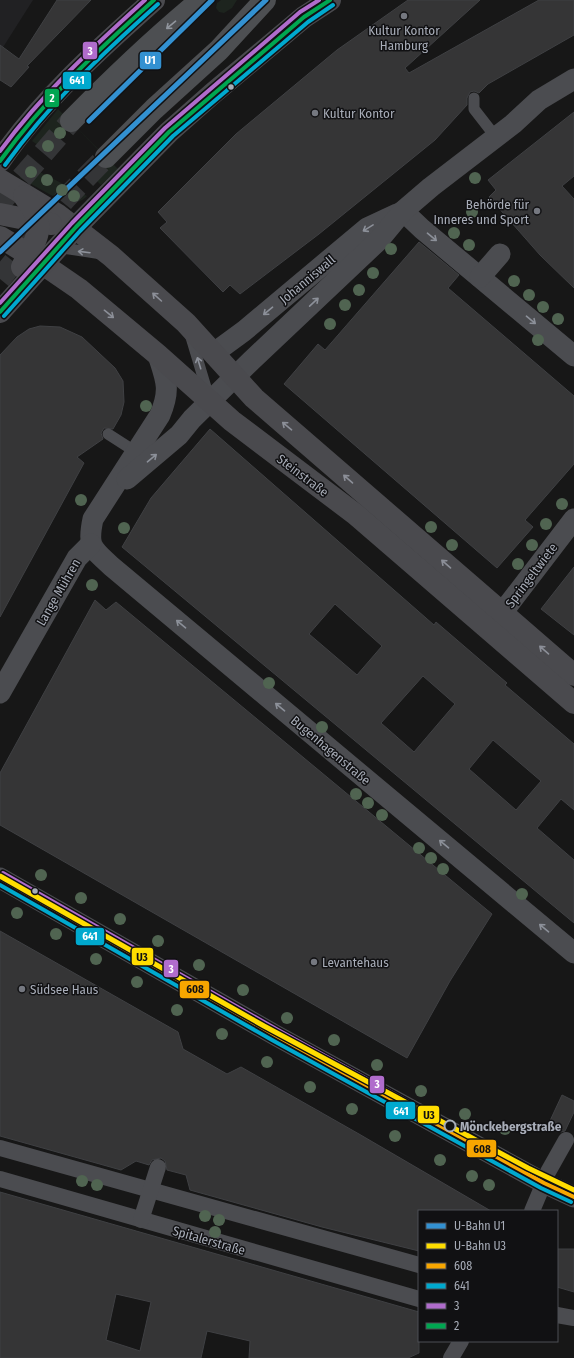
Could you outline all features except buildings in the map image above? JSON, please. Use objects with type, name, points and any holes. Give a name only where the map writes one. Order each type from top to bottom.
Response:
[{"type":"main road","points":[[0,161],[18,136],[64,85],[110,39],[154,0]]},
{"type":"main road","points":[[71,121],[155,40],[201,0]]},
{"type":"main road","points":[[106,157],[154,109],[219,50],[265,0]]},
{"type":"main road","points":[[0,214],[36,246],[58,247],[164,138],[212,94],[304,17],[330,0]]},
{"type":"main road","name":"Steinstraße","points":[[0,180],[76,227],[111,256],[186,323],[254,398],[574,675]]},
{"type":"main road","points":[[4,307],[36,246],[36,212],[22,193]]},
{"type":"main road","points":[[36,246],[76,227]]},
{"type":"main road","name":"Steinstraße","points":[[1,238],[36,246],[79,290],[158,355],[232,421],[355,514],[574,703]]},
{"type":"street","name":"Johanniswall","points":[[234,377],[379,240],[403,211],[495,136],[513,124],[540,100],[574,79]]},
{"type":"street","name":"Johanniswall","points":[[214,353],[244,331],[367,228],[403,211]]},
{"type":"street","points":[[403,211],[574,356]]},
{"type":"street","points":[[480,277],[500,254]]},
{"type":"street","points":[[91,544],[90,538],[94,519],[160,415],[166,400],[167,386],[158,355]]},
{"type":"street","points":[[111,492],[179,435],[234,377]]},
{"type":"street","name":"Springeltwiete","points":[[502,613],[574,519]]},
{"type":"street","name":"Bugenhagenstraße","points":[[91,544],[107,562],[134,585],[574,953]]},
{"type":"street","name":"Lange Mühren","points":[[0,693],[77,558],[91,544]]},
{"type":"street","points":[[0,878],[275,1035],[544,1183],[574,1197]]},
{"type":"street","points":[[548,1172],[566,1140]]},
{"type":"street","points":[[0,1148],[418,1265]]},
{"type":"street","points":[[141,1220],[158,1167]]},
{"type":"street","name":"Spitalerstraße","points":[[0,1178],[141,1220],[418,1299]]},
{"type":"street","points":[[532,1210],[540,1192]]},
{"type":"street","points":[[558,1316],[574,1318]]},
{"type":"street","points":[[452,1358],[460,1342]]},
{"type":"lane","points":[[474,98],[474,109],[495,136]]},
{"type":"lane","points":[[58,247],[111,256]]},
{"type":"lane","points":[[186,323],[210,401]]},
{"type":"lane","points":[[108,434],[136,452]]},
{"type":"shaded area","points":[[0,0],[33,0],[0,52]]},
{"type":"shaded area","points":[[221,0],[237,0],[232,8],[224,13],[219,12],[216,8],[217,3]]},
{"type":"shaded area","points":[[58,109],[70,121],[44,149],[32,141]]},
{"type":"shaded area","points":[[70,121],[118,169],[101,185],[89,173],[105,157]]},
{"type":"shaded area","points":[[22,163],[87,196],[78,202],[60,200],[20,178]]},
{"type":"tunnel","points":[[0,203],[71,121]]},
{"type":"tunnel","points":[[0,279],[65,199],[106,157]]},
{"type":"metro line","name":"U1","points":[[89,121],[212,0]]},
{"type":"metro line","name":"U1","points":[[0,252],[266,0]]},
{"type":"metro line","name":"U3","points":[[0,876],[264,1026],[528,1168],[574,1190]]},
{"type":"transit line","name":"3","points":[[0,151],[33,110],[87,53],[145,0]]},
{"type":"transit line","name":"2","points":[[0,161],[35,117],[72,76],[154,0]]},
{"type":"transit line","name":"3","points":[[0,303],[72,223],[165,128],[300,12],[319,0]]},
{"type":"transit line","name":"2","points":[[0,312],[76,227],[169,132],[304,17],[330,0]]},
{"type":"transit line","name":"641","points":[[5,165],[40,121],[77,80],[158,4]]},
{"type":"transit line","name":"641","points":[[4,316],[80,231],[173,136],[308,22],[333,5]]},
{"type":"transit line","name":"3","points":[[3,873],[278,1030],[547,1178],[574,1190]]},
{"type":"transit line","name":"608","points":[[0,878],[275,1035],[544,1183],[574,1197]]},
{"type":"transit line","name":"641","points":[[0,885],[272,1040],[541,1188],[571,1202]]},
{"type":"place","name":"Kultur Kontor Hamburg","points":[[404,16]]},
{"type":"place","name":"Kultur Kontor","points":[[315,113]]},
{"type":"place","name":"Behörde für Inneres und Sport","points":[[537,211]]},
{"type":"place","name":"Levantehaus","points":[[314,962]]},
{"type":"place","name":"Südsee Haus","points":[[22,989]]},
{"type":"place","name":"Mönckebergstraße","points":[[450,1126]]}]
